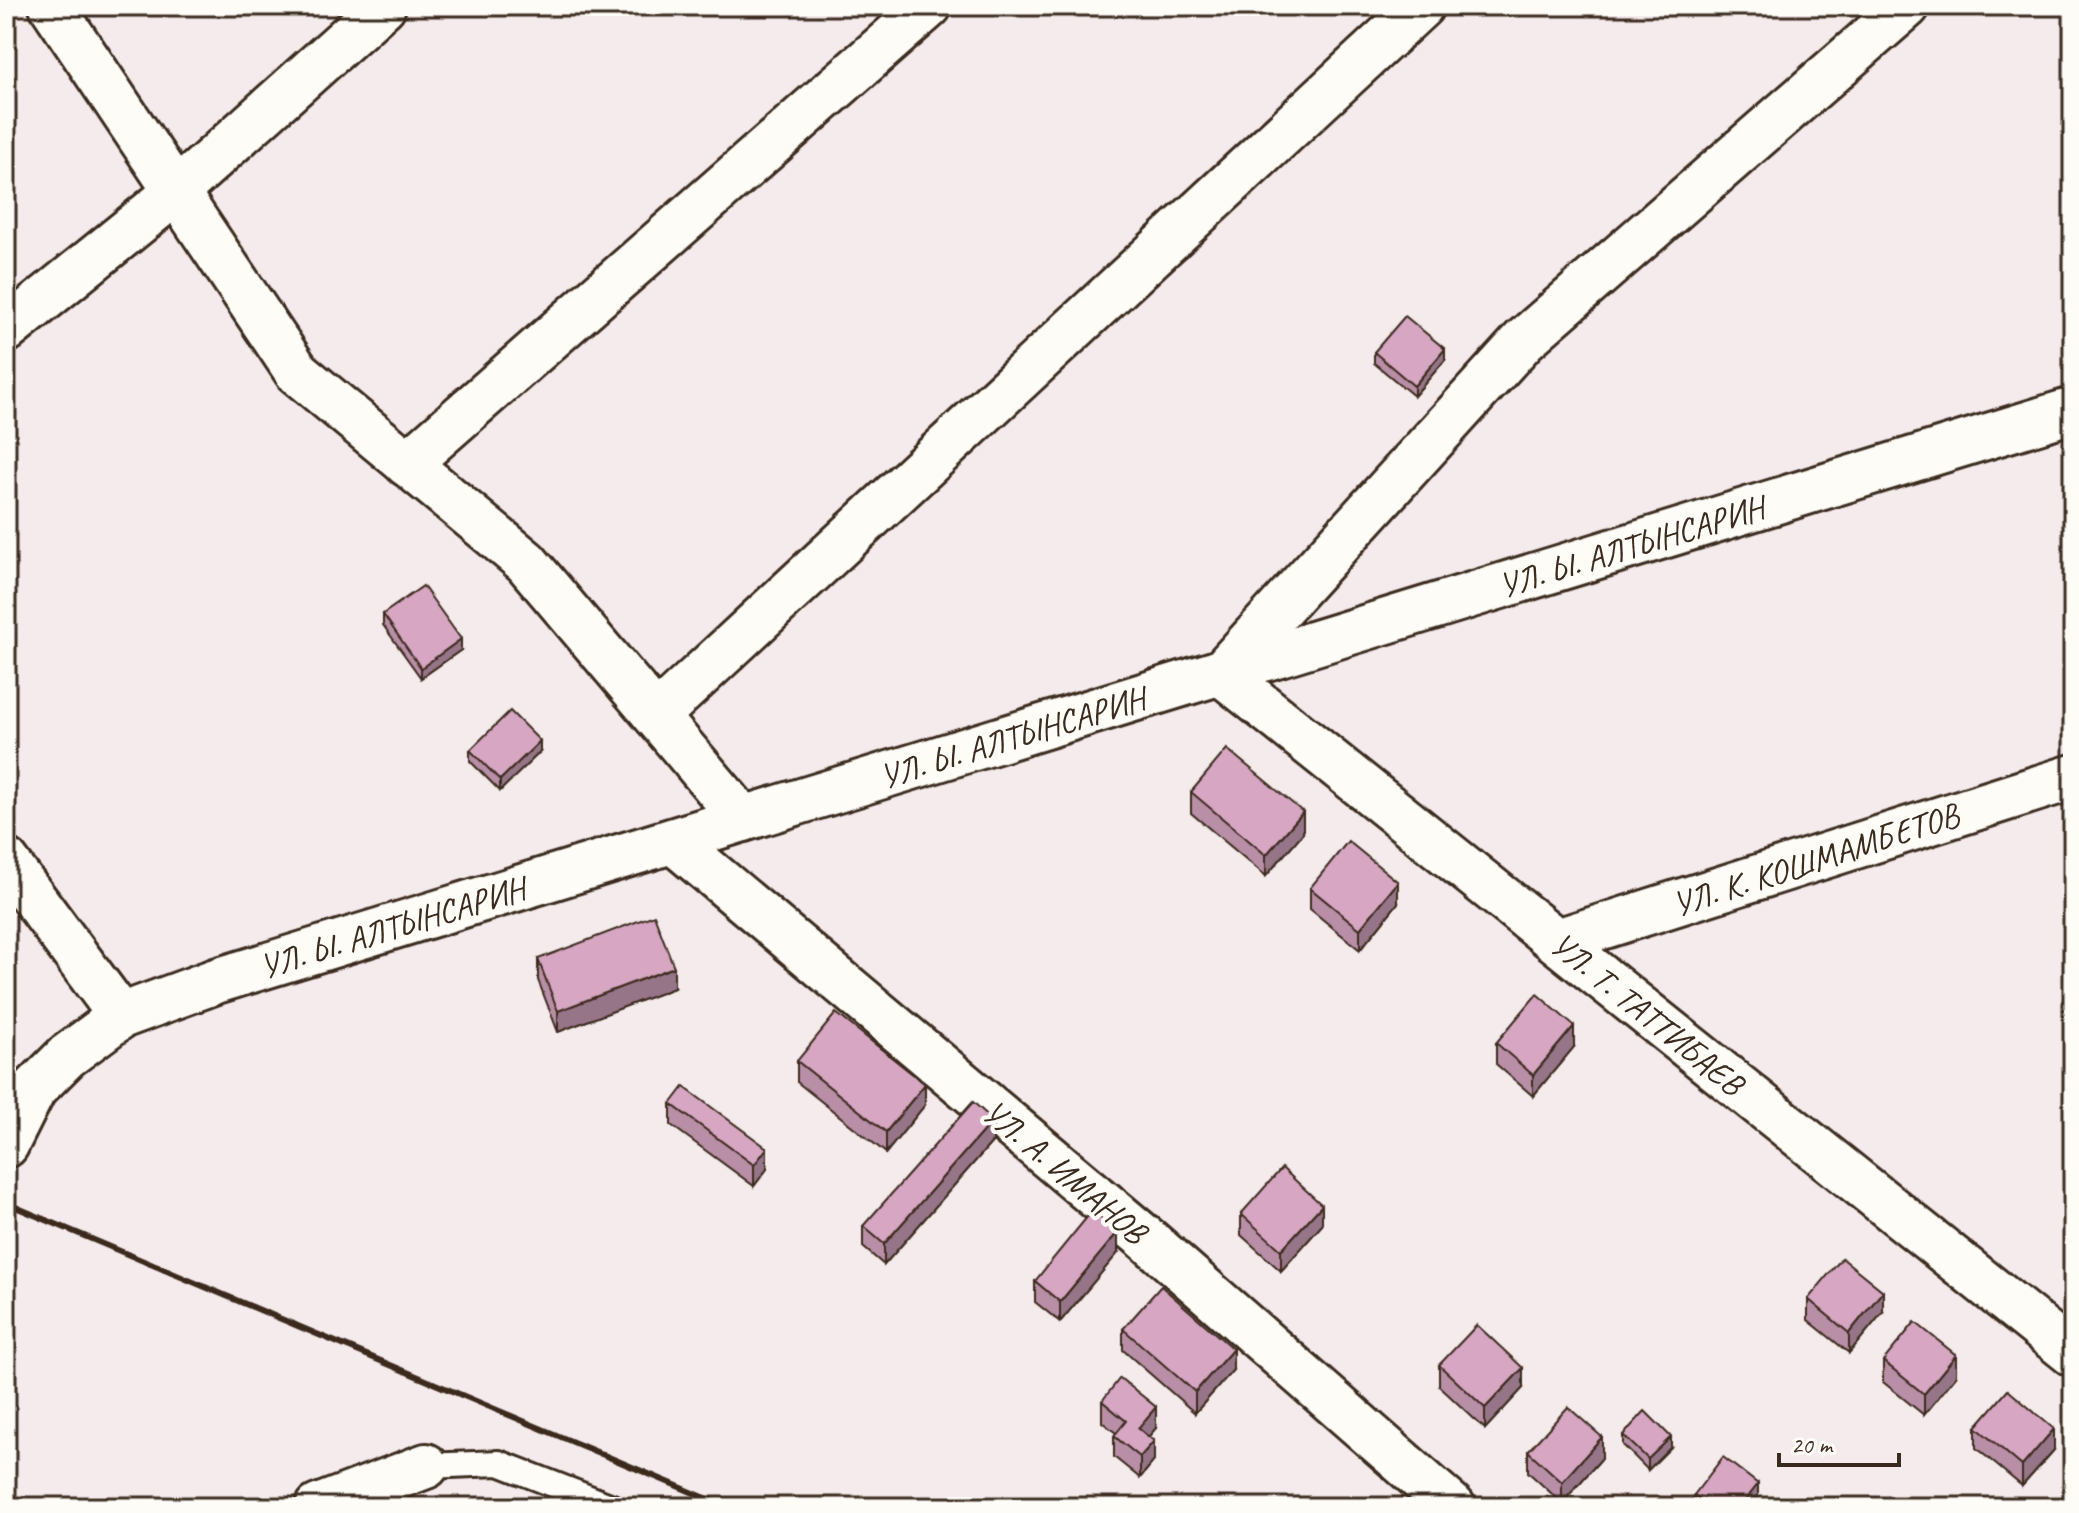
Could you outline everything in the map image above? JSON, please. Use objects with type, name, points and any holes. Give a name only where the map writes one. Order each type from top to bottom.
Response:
[{"type":"street","points":[[52,6],[297,372],[526,562],[743,819]]},
{"type":"street","points":[[6,330],[176,192],[383,6]]},
{"type":"street","points":[[407,464],[929,6]]},
{"type":"street","points":[[656,716],[1421,6]]},
{"type":"street","points":[[1221,673],[1524,340],[1907,6]]},
{"type":"street","name":"УЛ. Ы. АЛТЫНСАРИН","points":[[6,1145],[34,1089],[67,1056],[121,1016],[216,981],[2073,410]]},
{"type":"street","name":"УЛ. Т. ТАТТИБАЕВ","points":[[1221,673],[2073,1354]]},
{"type":"street","name":"УЛ. К. КОШМАМБЕТОВ","points":[[1557,941],[2073,777]]},
{"type":"street","name":"УЛ. А. ИМАНОВ","points":[[673,841],[1149,1241],[1453,1507]]},
{"type":"street","points":[[6,861],[121,1016]]},
{"type":"street","points":[[318,1507],[426,1466]]},
{"type":"lane","points":[[426,1466],[499,1463],[612,1507]]},
{"type":"building","points":[[1405,316],[1445,349],[1414,386],[1374,352]]},
{"type":"building","points":[[423,586],[461,639],[421,668],[383,614]]},
{"type":"building","points":[[510,711],[540,741],[500,780],[470,750]]},
{"type":"building","points":[[1227,749],[1303,812],[1266,855],[1191,792]]},
{"type":"building","points":[[1348,841],[1398,882],[1360,929],[1310,888]]},
{"type":"building","points":[[654,915],[674,967],[558,1011],[538,959]]},
{"type":"building","points":[[1537,994],[1574,1026],[1533,1075],[1496,1043]]},
{"type":"building","points":[[836,1013],[925,1084],[886,1132],[797,1061]]},
{"type":"building","points":[[684,1087],[767,1148],[754,1165],[671,1104]]},
{"type":"building","points":[[973,1102],[993,1120],[884,1244],[863,1226]]},
{"type":"building","points":[[1282,1168],[1322,1205],[1281,1250],[1241,1214]]},
{"type":"building","points":[[1092,1211],[1118,1232],[1060,1302],[1035,1281]]},
{"type":"building","points":[[1842,1258],[1883,1291],[1849,1333],[1808,1299]]},
{"type":"building","points":[[1161,1286],[1233,1349],[1195,1392],[1123,1329]]},
{"type":"building","points":[[1915,1322],[1956,1355],[1924,1394],[1883,1361]]},
{"type":"building","points":[[1477,1325],[1523,1368],[1485,1408],[1439,1365]]},
{"type":"building","points":[[1120,1378],[1156,1407],[1138,1428],[1154,1441],[1140,1457],[1114,1436],[1126,1421],[1102,1401]]},
{"type":"building","points":[[2008,1390],[2054,1429],[2022,1466],[1976,1427]]},
{"type":"building","points":[[1568,1407],[1602,1437],[1562,1482],[1528,1451]]},
{"type":"building","points":[[1645,1411],[1671,1437],[1648,1459],[1623,1435]]},
{"type":"building","points":[[1723,1457],[1758,1484],[1740,1507],[1711,1507],[1694,1495]]},
{"type":"railway","points":[[6,1203],[727,1507]]}]
